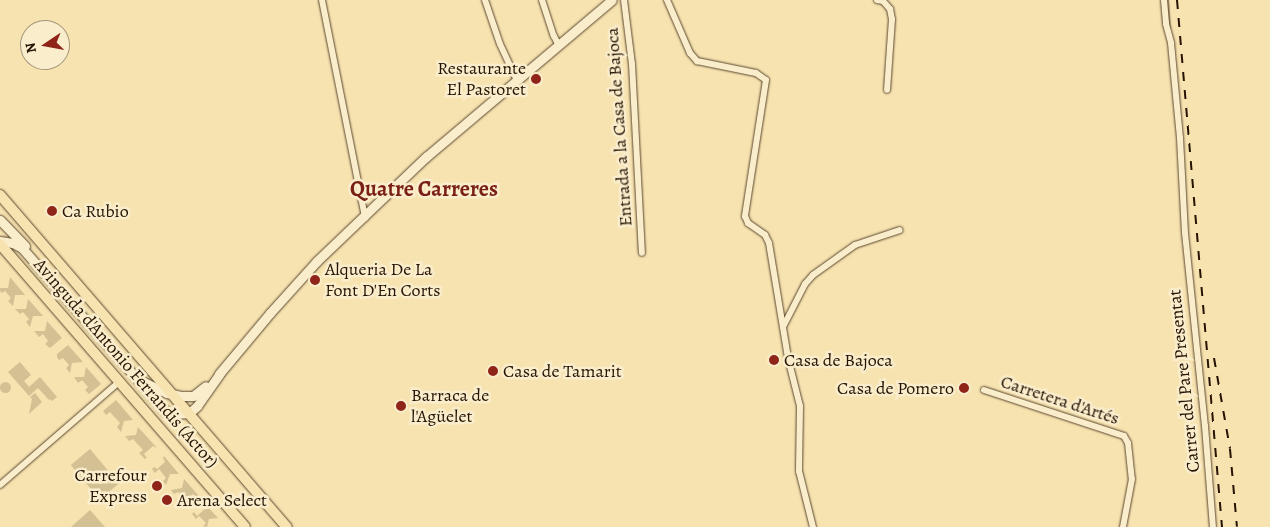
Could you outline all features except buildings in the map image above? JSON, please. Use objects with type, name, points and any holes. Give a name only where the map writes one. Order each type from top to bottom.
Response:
[{"type":"main road","name":"Avinguda d'Antonio Ferrandis (Actor)","points":[[0,195],[287,527]]},
{"type":"main road","name":"Avinguda d'Antonio Ferrandis (Actor)","points":[[0,243],[243,526]]},
{"type":"street","points":[[322,0],[364,218]]},
{"type":"street","points":[[485,0],[500,44],[516,79]]},
{"type":"street","points":[[542,0],[558,44]]},
{"type":"street","points":[[189,413],[197,406],[220,374],[293,286],[426,157],[516,79],[612,0]]},
{"type":"street","name":"Entrada a la Casa de Bajoca","points":[[624,0],[632,64],[642,253]]},
{"type":"street","points":[[667,0],[690,53],[697,61],[756,73],[766,80],[745,216],[748,223],[762,232],[768,239],[783,327],[800,406],[799,471],[813,527]]},
{"type":"street","points":[[877,0],[883,1],[890,9],[892,19],[887,90]]},
{"type":"street","name":"Carrer del Pare Presentat","points":[[1164,0],[1166,24],[1172,43],[1185,233],[1205,426],[1213,527]]},
{"type":"street","name":"Avinguda d'Antonio Ferrandis (Actor)","points":[[0,220],[29,251],[165,411],[174,414],[189,413]]},
{"type":"street","points":[[783,327],[805,284],[813,274],[855,246],[900,230]]},
{"type":"street","name":"Avinguda d'Antonio Ferrandis (Actor)","points":[[0,243],[13,243],[22,248],[42,268]]},
{"type":"street","name":"Avinguda d'Antonio Ferrandis (Actor)","points":[[131,370],[146,383],[172,395]]},
{"type":"street","points":[[172,395],[188,396],[198,393],[220,374]]},
{"type":"street","points":[[0,486],[120,381]]},
{"type":"street","name":"Carretera d'Artés","points":[[984,390],[1124,436],[1128,443],[1132,479],[1122,527]]},
{"type":"shaded area","points":[[10,277],[25,295],[15,295],[13,306],[8,301],[11,298],[5,291],[2,293],[0,291],[0,288],[8,288]]},
{"type":"shaded area","points":[[28,299],[43,316],[33,316],[30,327],[26,322],[29,319],[23,312],[20,314],[15,309],[26,309]]},
{"type":"shaded area","points":[[47,321],[62,338],[50,348],[45,344],[48,341],[43,334],[39,337],[34,331],[45,331]]},
{"type":"shaded area","points":[[68,345],[83,362],[72,363],[70,373],[66,368],[69,365],[63,358],[59,360],[57,357],[57,354]]},
{"type":"shaded area","points":[[20,362],[31,375],[24,381],[29,387],[40,377],[57,397],[52,401],[49,400],[38,388],[29,396],[8,372]]},
{"type":"shaded area","points":[[86,367],[101,384],[89,394],[85,390],[88,387],[82,380],[78,383],[74,377],[84,377]]},
{"type":"shaded area","points":[[5,381],[11,387],[5,393],[-1,387]]},
{"type":"shaded area","points":[[35,393],[42,402],[29,414],[32,399],[30,397]]},
{"type":"shaded area","points":[[116,400],[133,420],[124,421],[121,432],[117,427],[120,423],[110,412],[106,415],[103,411]]},
{"type":"shaded area","points":[[138,427],[157,448],[153,446],[144,454],[147,458],[145,459],[139,453],[143,450],[133,439],[129,441],[125,436],[136,435]]},
{"type":"shaded area","points":[[90,449],[119,483],[100,500],[71,465]]},
{"type":"shaded area","points":[[164,456],[179,474],[170,474],[166,485],[163,481],[166,478],[159,469],[155,473],[152,469],[154,467],[157,469],[165,462]]},
{"type":"shaded area","points":[[184,479],[199,496],[197,498],[193,494],[186,501],[178,492],[174,494],[171,490],[182,488]]},
{"type":"shaded area","points":[[204,503],[218,518],[209,519],[207,527],[203,526],[206,523],[199,516],[196,519],[192,514],[194,512],[197,516],[206,508]]},
{"type":"shaded area","points":[[90,510],[105,527],[71,527]]},
{"type":"waterway","points":[[1168,0],[1170,28]]},
{"type":"railway","points":[[1177,0],[1222,527]]},
{"type":"railway","points":[[1214,358],[1230,449],[1237,527]]},
{"type":"place","name":"Restaurante El Pastoret","points":[[536,79]]},
{"type":"place","name":"Ca Rubio","points":[[52,211]]},
{"type":"place","name":"Alqueria De La Font D'En Corts","points":[[315,280]]},
{"type":"place","name":"Casa de Bajoca","points":[[774,360]]},
{"type":"place","name":"Casa de Tamarit","points":[[493,371]]},
{"type":"place","name":"Casa de Pomero","points":[[964,388]]},
{"type":"place","name":"Barraca de l'Agüelet","points":[[401,406]]},
{"type":"place","name":"Carrefour Express","points":[[157,486]]},
{"type":"place","name":"Arena Select","points":[[167,500]]},
{"type":"district","name":"Quatre Carreres","points":[[424,190]]}]
